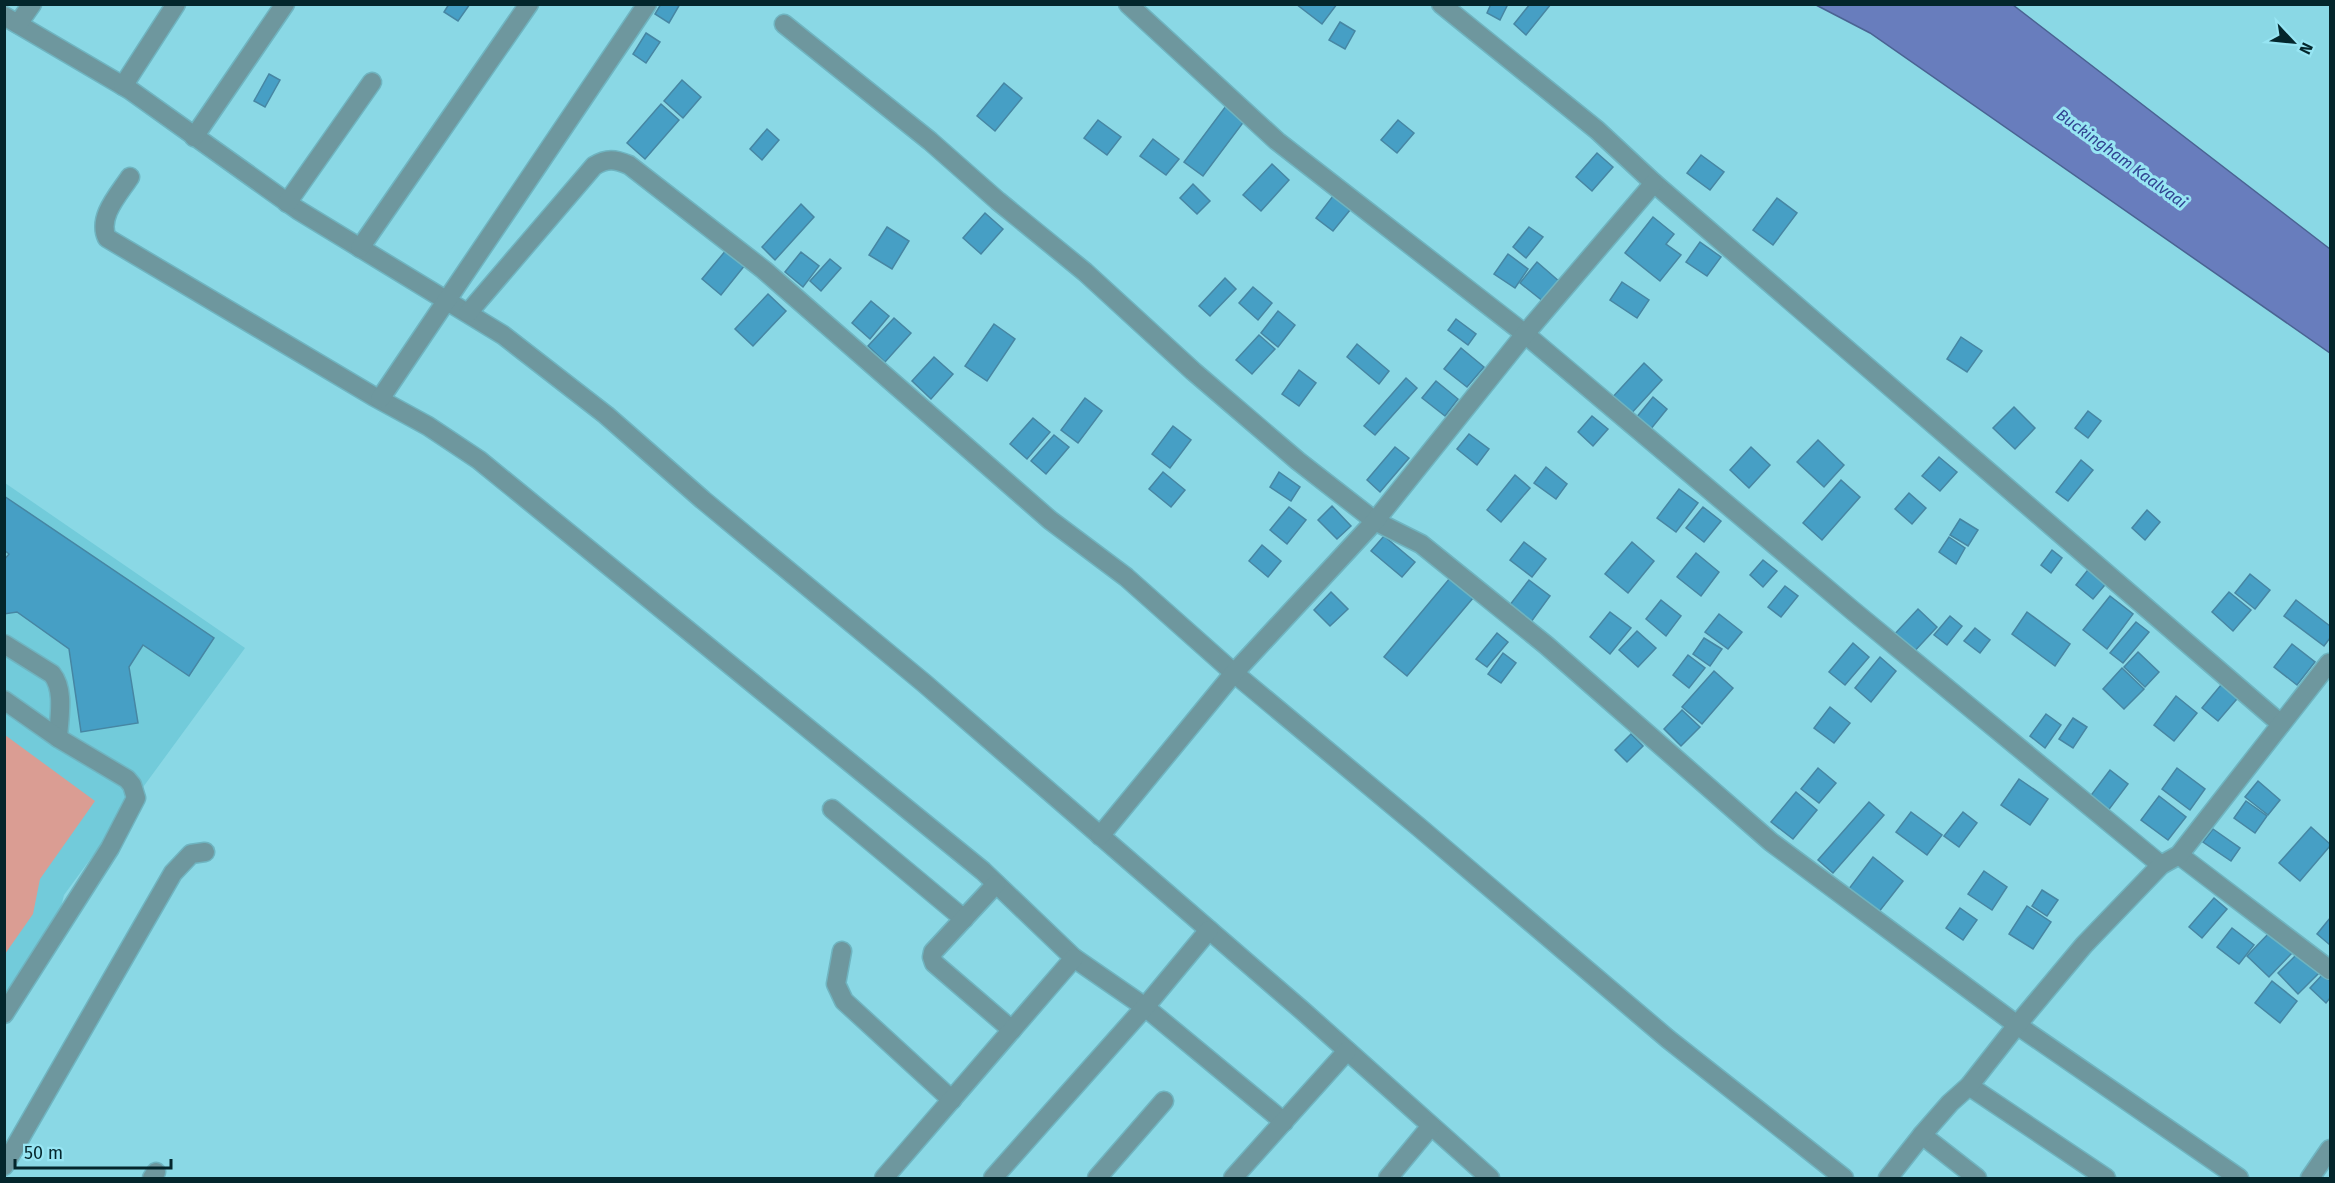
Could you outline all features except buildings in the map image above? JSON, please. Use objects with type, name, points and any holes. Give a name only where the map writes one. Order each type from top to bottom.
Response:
[{"type":"street","points":[[32,4],[11,20],[123,86],[287,203],[503,335],[606,415],[703,500],[924,683],[1209,930],[1490,1179]]},
{"type":"street","points":[[123,86],[176,4]]},
{"type":"street","points":[[194,137],[285,4]]},
{"type":"street","points":[[360,248],[529,4]]},
{"type":"street","points":[[380,399],[647,4]]},
{"type":"street","points":[[1128,4],[1277,141],[1525,334],[1852,610],[2161,865]]},
{"type":"street","points":[[1441,4],[1596,130],[1654,183],[2282,724]]},
{"type":"street","points":[[784,24],[930,141],[998,201],[1085,272],[1298,461],[1375,520],[1421,544],[1546,645],[1771,842],[2017,1025],[2239,1179]]},
{"type":"street","points":[[287,203],[372,82]]},
{"type":"street","points":[[468,313],[594,166],[604,160],[616,159],[629,165],[764,270],[1050,520],[1126,577],[1234,673],[1668,1039],[1844,1179]]},
{"type":"street","points":[[130,177],[108,212],[104,224],[107,238],[428,426],[514,486],[996,884],[1074,958],[1145,1007],[1284,1122]]},
{"type":"street","points":[[1100,836],[1234,673],[1375,520],[1525,334],[1654,183]]},
{"type":"street","points":[[4,644],[52,674],[56,679],[59,688],[58,738]]},
{"type":"street","points":[[1888,1179],[1950,1103],[1969,1086],[2084,945],[2161,865],[2179,855],[2329,663]]},
{"type":"street","points":[[4,700],[58,738],[127,779],[136,798],[110,848],[4,1014]]},
{"type":"street","points":[[832,809],[964,919]]},
{"type":"street","points":[[4,1166],[173,873],[191,854],[205,852]]},
{"type":"street","points":[[2179,855],[2331,970]]},
{"type":"street","points":[[996,884],[933,952],[932,957],[934,963],[1011,1030]]},
{"type":"street","points":[[993,1179],[1145,1007],[1209,930]]},
{"type":"street","points":[[843,951],[836,984],[844,1002],[952,1100]]},
{"type":"street","points":[[884,1179],[1074,958]]},
{"type":"street","points":[[1233,1179],[1347,1051]]},
{"type":"street","points":[[1969,1086],[2106,1179]]},
{"type":"street","points":[[1097,1179],[1164,1101]]},
{"type":"street","points":[[1390,1178],[1431,1126]]},
{"type":"street","points":[[1922,1136],[1977,1179]]},
{"type":"street","points":[[2310,1179],[2331,1149]]},
{"type":"shaded area","points":[[5,483],[245,648],[64,895],[58,919],[5,1001]]},
{"type":"shaded area","points":[[5,735],[95,801],[40,879],[33,914],[5,954]]},
{"type":"water","name":"Buckingham Kaalvaai","points":[[1816,5],[2013,5],[2330,249],[2330,353],[1870,33]]}]
